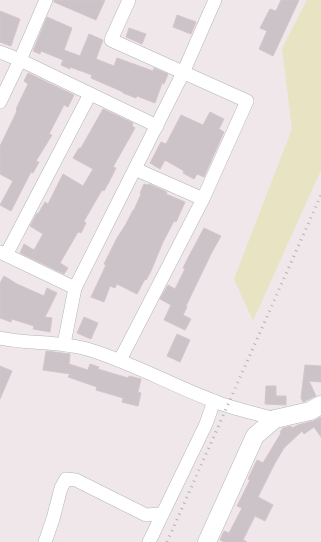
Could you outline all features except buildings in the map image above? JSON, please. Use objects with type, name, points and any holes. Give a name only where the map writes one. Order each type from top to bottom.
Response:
[{"type":"street","points":[[0,102],[46,0]]},
{"type":"street","points":[[120,360],[203,199],[247,101],[111,40],[129,0]]},
{"type":"street","points":[[64,344],[75,288],[183,73],[215,0]]},
{"type":"street","points":[[0,52],[20,60],[156,126]]},
{"type":"street","points":[[75,288],[3,254],[90,94]]},
{"type":"street","points":[[135,169],[203,199]]},
{"type":"street","points":[[0,338],[28,342],[64,344],[87,349],[120,360],[214,401],[275,419]]},
{"type":"street","points":[[149,542],[161,514],[206,424],[214,401]]},
{"type":"street","points":[[207,542],[255,436],[275,419],[310,411],[321,405]]},
{"type":"street","points":[[45,542],[61,488],[66,479],[76,480],[146,515],[161,514]]},
{"type":"shaded area","points":[[307,0],[321,0],[321,170],[253,321],[234,279],[292,129],[282,48]]},
{"type":"railway","points":[[167,542],[321,195]]}]
